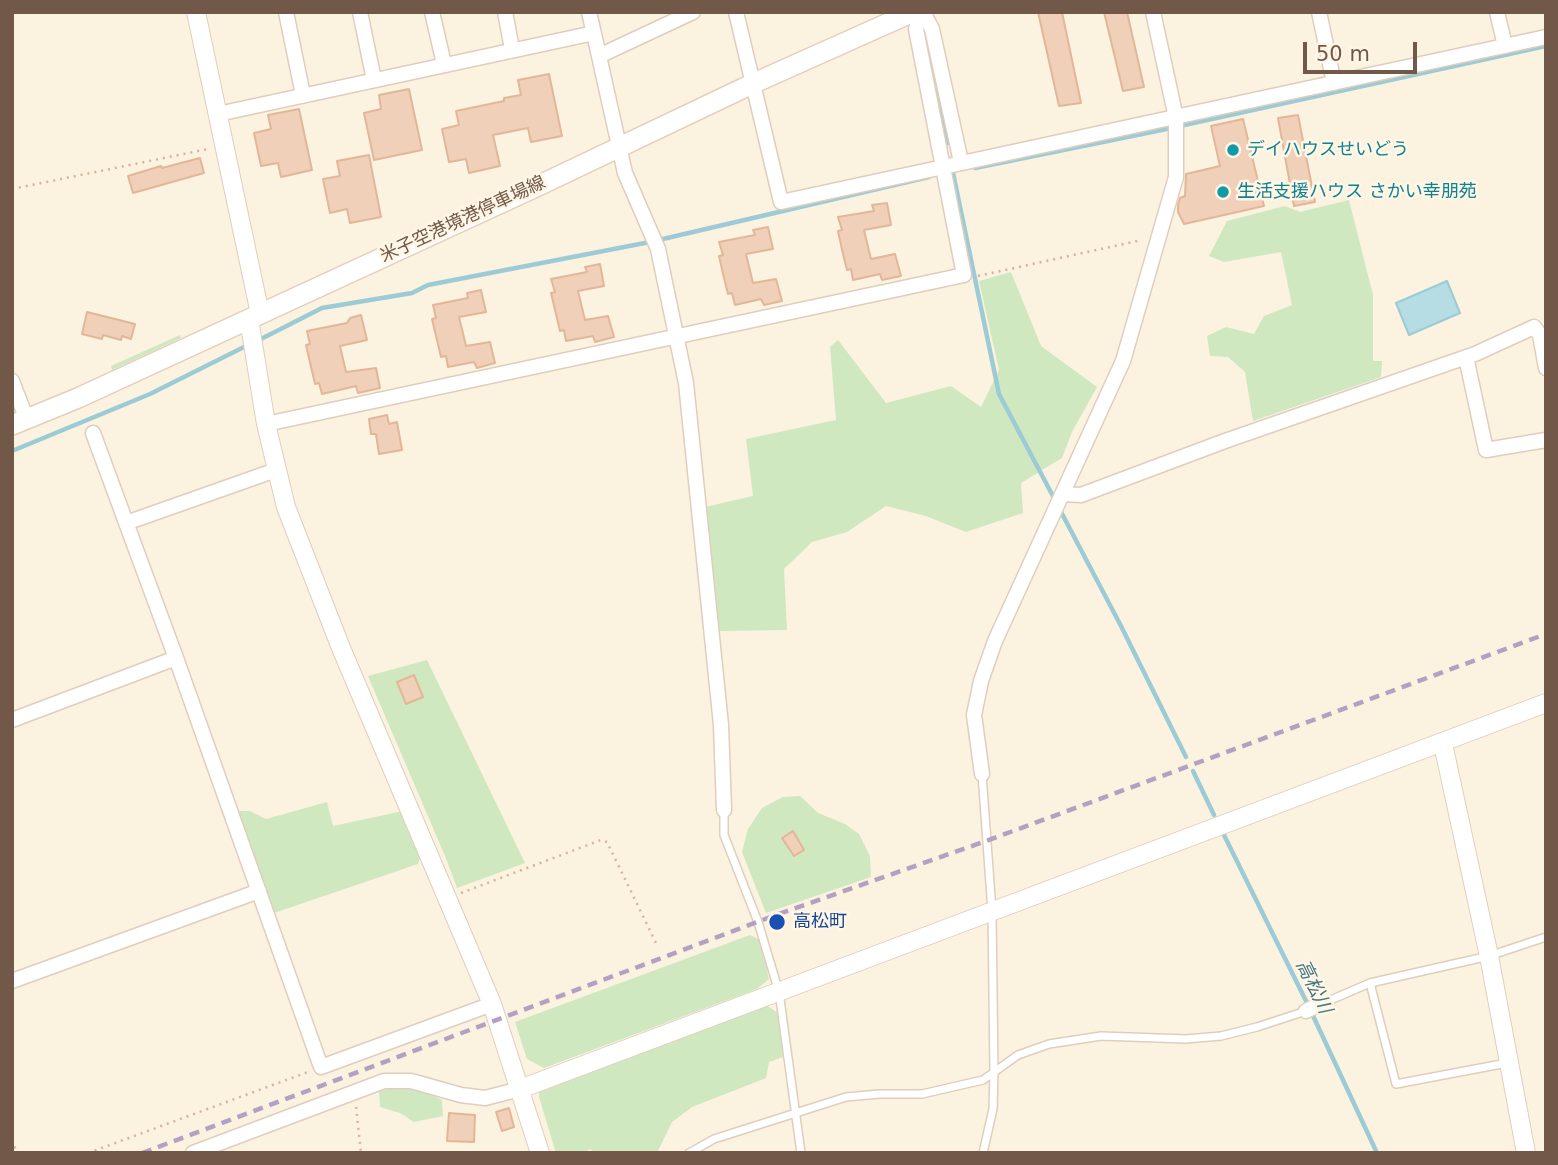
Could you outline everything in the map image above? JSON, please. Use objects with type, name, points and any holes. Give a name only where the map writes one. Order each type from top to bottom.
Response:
[{"type":"main road","name":"米子空港境港停車場線","points":[[19,422],[255,317],[752,84],[913,12]]},
{"type":"street","points":[[196,12],[218,114],[255,317],[266,424],[276,470],[297,540],[492,1004],[540,1153]]},
{"type":"street","points":[[286,12],[303,95]]},
{"type":"street","points":[[360,12],[374,79]]},
{"type":"street","points":[[432,12],[444,64]]},
{"type":"street","points":[[505,12],[512,49]]},
{"type":"street","points":[[589,12],[625,173],[658,249],[686,383],[722,725],[724,810]]},
{"type":"street","points":[[599,56],[692,12]]},
{"type":"street","points":[[736,12],[781,202],[961,162],[1177,122],[1334,83],[1546,37]]},
{"type":"street","points":[[922,12],[932,29],[961,162]]},
{"type":"street","points":[[266,424],[964,275],[916,29],[922,12]]},
{"type":"street","points":[[982,774],[974,715],[981,681],[995,641],[1123,361],[1176,177],[1177,122],[1153,12]]},
{"type":"street","points":[[1319,12],[1334,83]]},
{"type":"street","points":[[1497,12],[1505,46]]},
{"type":"street","points":[[218,114],[594,33]]},
{"type":"street","points":[[1063,494],[1081,495],[1466,357],[1534,327],[1540,335],[1546,368]]},
{"type":"street","points":[[1466,357],[1486,450],[1546,440]]},
{"type":"street","points":[[12,381],[19,422]]},
{"type":"street","points":[[93,433],[321,1067],[492,1004]]},
{"type":"street","points":[[126,523],[276,470]]},
{"type":"street","points":[[12,720],[176,658]]},
{"type":"street","points":[[193,1153],[384,1081],[411,1080],[461,1096],[485,1098],[520,1088],[1443,744],[1546,703]]},
{"type":"street","points":[[1443,744],[1489,956],[1526,1153]]},
{"type":"street","points":[[12,981],[259,891]]},
{"type":"lane","points":[[982,774],[992,911],[993,1073],[993,1109],[983,1153]]},
{"type":"lane","points":[[724,810],[724,835],[758,922],[779,992],[800,1153]]},
{"type":"lane","points":[[689,1153],[714,1139],[846,1097],[922,1094],[983,1080],[1018,1055],[1049,1044],[1101,1036],[1186,1039],[1221,1036],[1267,1024],[1370,983],[1489,956],[1546,937]]},
{"type":"lane","points":[[1370,983],[1396,1084],[1509,1062]]},
{"type":"path","points":[[12,189],[224,146]]},
{"type":"path","points":[[979,276],[1159,236]]},
{"type":"path","points":[[449,899],[601,840],[607,842],[656,943]]},
{"type":"path","points":[[88,1153],[321,1067]]},
{"type":"path","points":[[353,1093],[361,1153]]},
{"type":"path","points":[[12,1140],[17,1153]]},
{"type":"green space","points":[[1349,200],[1373,295],[1373,361],[1382,361],[1381,377],[1253,421],[1245,372],[1228,357],[1210,356],[1207,336],[1226,327],[1254,334],[1264,316],[1292,305],[1281,252],[1224,262],[1209,256],[1227,221],[1285,206],[1300,212]]},
{"type":"green space","points":[[1011,272],[1041,346],[1097,387],[1072,432],[1062,458],[1021,483],[1023,513],[966,532],[926,516],[886,506],[847,532],[812,542],[784,569],[787,630],[719,631],[705,507],[753,496],[746,439],[836,420],[830,347],[838,340],[886,403],[951,386],[981,407],[999,370],[979,281]]},
{"type":"green space","points":[[180,335],[181,338],[112,370],[111,366]]},
{"type":"green space","points":[[427,660],[525,863],[457,888],[368,676]]},
{"type":"green space","points":[[800,796],[818,813],[845,824],[859,834],[870,856],[871,877],[766,913],[742,852],[748,829],[762,808],[783,797]]},
{"type":"green space","points":[[327,802],[333,826],[403,811],[421,855],[418,864],[271,914],[235,811],[250,811],[266,819]]},
{"type":"green space","points":[[750,935],[760,940],[769,979],[757,989],[544,1068],[527,1059],[515,1022]]},
{"type":"green space","points":[[766,1005],[778,1013],[783,1057],[769,1062],[766,1078],[692,1107],[672,1122],[657,1153],[593,1153],[591,1149],[581,1153],[556,1153],[539,1092]]},
{"type":"green space","points":[[409,1085],[442,1100],[443,1116],[414,1122],[400,1113],[380,1107],[379,1091]]},
{"type":"water","points":[[1447,281],[1460,313],[1409,335],[1396,303]]},
{"type":"building","points":[[1038,12],[1062,12],[1081,103],[1059,106]]},
{"type":"building","points":[[1104,12],[1127,12],[1144,87],[1123,91]]},
{"type":"building","points":[[549,74],[562,136],[531,142],[528,128],[493,135],[500,166],[469,173],[466,159],[449,162],[442,129],[459,125],[456,111],[521,95],[518,80]]},
{"type":"building","points":[[409,89],[422,150],[374,160],[364,113],[381,109],[379,95]]},
{"type":"building","points":[[299,109],[312,170],[281,177],[278,163],[261,166],[254,133],[271,129],[268,115]]},
{"type":"building","points":[[1298,115],[1315,202],[1294,206],[1278,118]]},
{"type":"building","points":[[1243,119],[1264,206],[1184,224],[1178,212],[1178,205],[1180,198],[1185,196],[1186,174],[1220,166],[1211,126]]},
{"type":"building","points":[[369,155],[381,217],[350,223],[347,209],[330,213],[323,179],[340,176],[337,161]]},
{"type":"building","points":[[200,158],[204,173],[133,193],[128,176]]},
{"type":"building","points":[[887,203],[891,225],[864,230],[871,259],[895,254],[901,276],[882,280],[880,274],[853,280],[843,254],[838,231],[842,230],[838,217],[874,211],[872,205]]},
{"type":"building","points":[[768,227],[773,249],[746,254],[753,283],[776,279],[782,301],[764,305],[761,299],[735,305],[732,293],[728,294],[719,256],[723,255],[719,242],[755,235],[753,230]]},
{"type":"building","points":[[600,264],[604,286],[578,291],[585,320],[608,316],[614,337],[595,342],[593,336],[566,341],[564,330],[560,331],[551,293],[555,292],[551,279],[587,272],[585,267]]},
{"type":"building","points":[[481,290],[486,312],[459,317],[466,346],[490,342],[495,363],[477,368],[474,362],[448,367],[446,356],[441,357],[432,319],[436,318],[433,305],[468,298],[467,293]]},
{"type":"building","points":[[87,312],[135,324],[131,339],[122,336],[121,340],[103,335],[102,339],[82,334]]},
{"type":"building","points":[[361,315],[367,340],[340,346],[346,372],[376,368],[380,388],[358,393],[356,386],[322,394],[319,383],[315,384],[306,345],[310,344],[307,331],[347,323],[350,318]]},
{"type":"building","points":[[387,415],[389,424],[397,422],[402,450],[379,454],[376,434],[371,434],[369,419]]},
{"type":"building","points":[[414,675],[423,697],[406,704],[397,682]]},
{"type":"building","points":[[793,831],[804,850],[794,856],[782,838]]},
{"type":"building","points":[[509,1108],[514,1127],[502,1131],[496,1112]]},
{"type":"building","points":[[449,1113],[475,1115],[474,1142],[447,1141]]},
{"type":"waterway","points":[[925,37],[948,143]]},
{"type":"waterway","points":[[975,168],[1546,46]]},
{"type":"waterway","points":[[953,173],[999,394],[1055,500]]},
{"type":"waterway","points":[[259,340],[322,308],[412,293],[428,285],[650,242],[929,177]]},
{"type":"waterway","points":[[12,451],[150,394],[248,345]]},
{"type":"waterway","points":[[1059,508],[1186,757]]},
{"type":"waterway","points":[[1193,771],[1214,815]]},
{"type":"waterway","name":"高松川","points":[[1223,833],[1377,1153]]},
{"type":"railway","points":[[142,1153],[776,915],[986,841],[1546,634]]},
{"type":"place","name":"デイハウスせいどう","points":[[1233,150]]},
{"type":"place","name":"生活支援ハウス さかい幸朋苑","points":[[1223,192]]},
{"type":"place","name":"高松町","points":[[777,922]]}]
